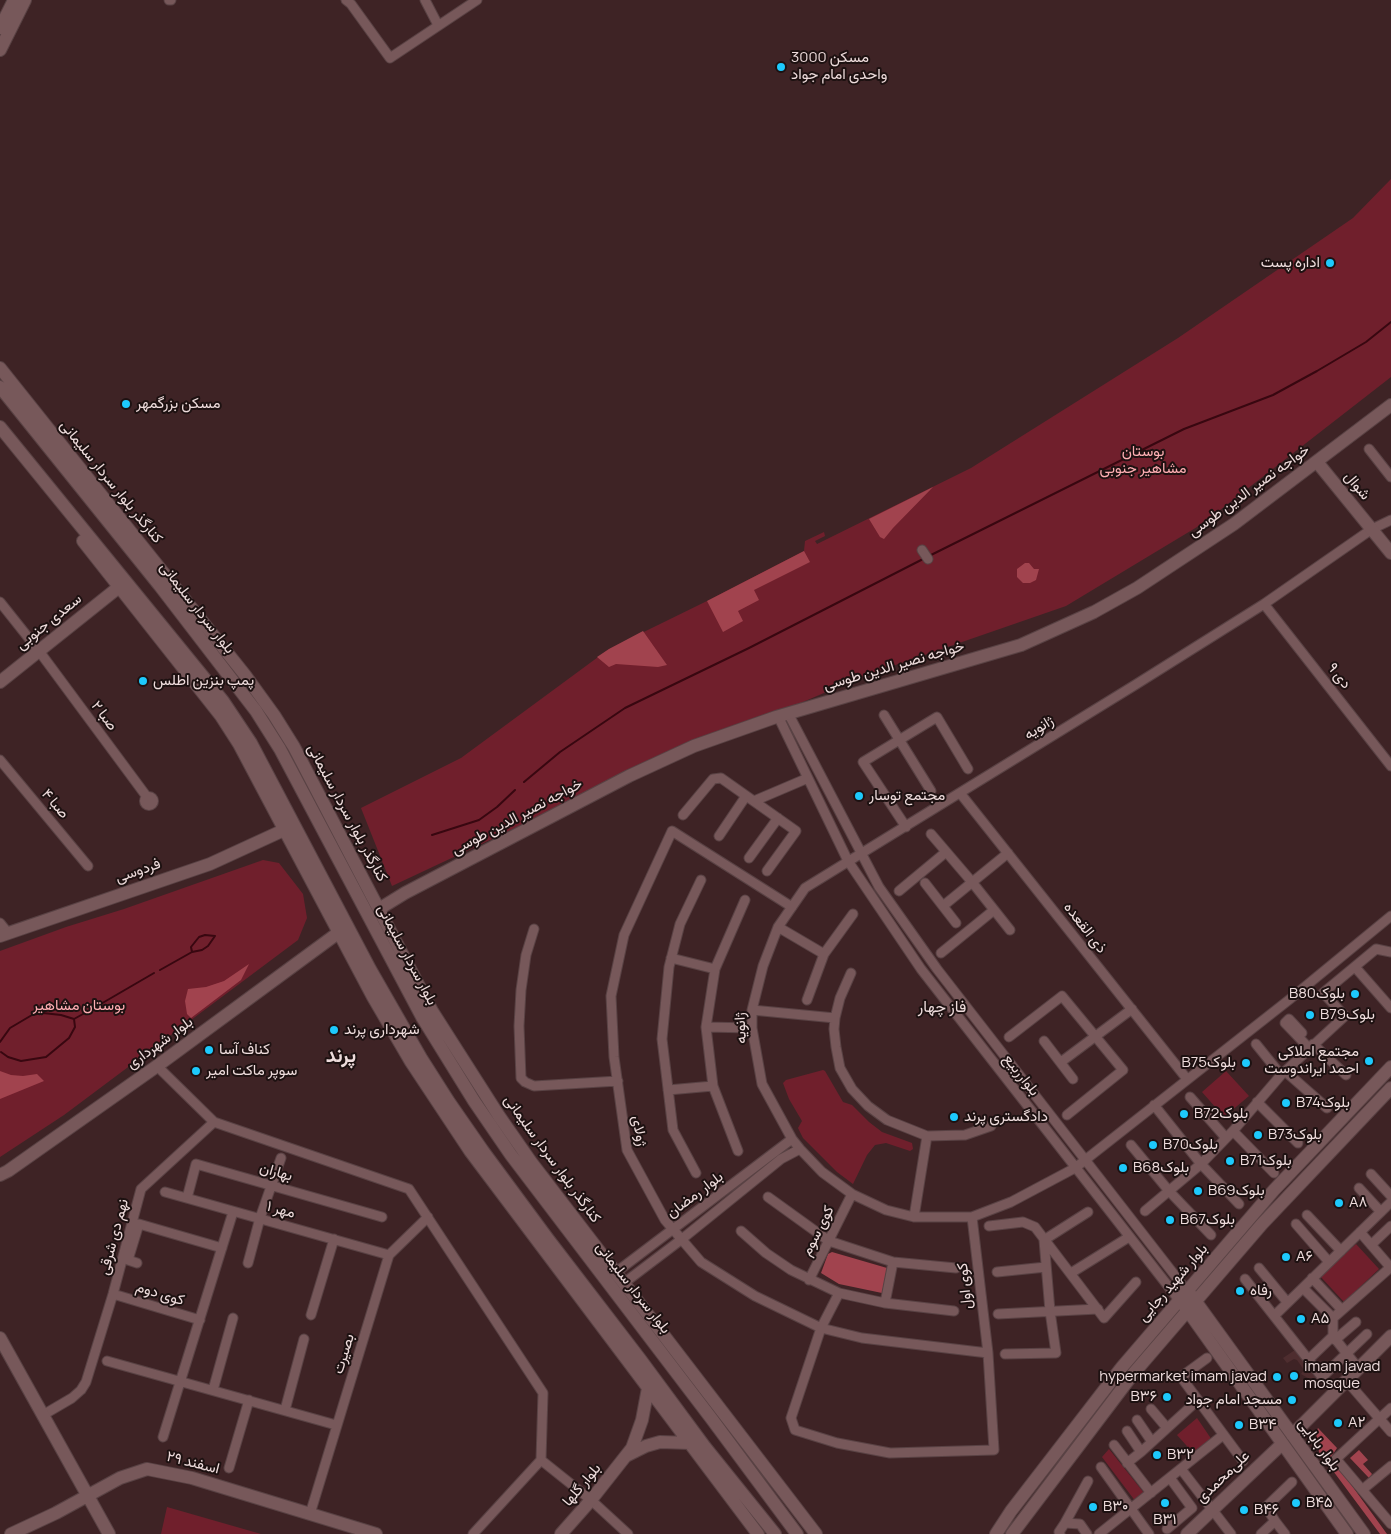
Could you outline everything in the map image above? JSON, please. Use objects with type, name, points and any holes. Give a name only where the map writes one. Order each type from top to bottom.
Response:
[{"type":"street","points":[[0,28],[14,0]]},
{"type":"street","points":[[0,50],[25,0]]},
{"type":"street","points":[[346,0],[390,58],[477,0]]},
{"type":"street","points":[[425,0],[438,25]]},
{"type":"street","name":"کنارگذر بلوار سردار سلیمانی","points":[[0,368],[245,675],[274,715],[294,747],[432,1011],[465,1065],[530,1162],[620,1278],[724,1424],[816,1534]]},
{"type":"street","name":"بلوار سردار سلیمانی","points":[[0,387],[160,586],[256,711],[280,749],[437,1042],[511,1155],[724,1424],[797,1534]]},
{"type":"street","name":"خواجه نصیر الدین طوسی","points":[[379,909],[405,893],[629,776],[694,746],[783,714],[1021,645],[1094,612],[1137,588],[1226,529],[1391,405]]},
{"type":"street","points":[[0,427],[223,701],[251,743],[374,976],[421,1058],[449,1102],[483,1151],[705,1447],[775,1534]]},
{"type":"street","points":[[0,440],[220,716],[255,771],[306,874],[373,998],[443,1112],[475,1159],[758,1534]]},
{"type":"street","points":[[1369,450],[1391,477]]},
{"type":"street","name":"شوال","points":[[1317,462],[1391,553]]},
{"type":"street","name":"ژانویه","points":[[1391,520],[1372,529],[1264,604],[805,888],[778,926],[763,966],[752,1010],[752,1028],[762,1084],[798,1142],[822,1172],[852,1194],[886,1210],[914,1217],[972,1217],[1011,1202],[1075,1168],[1391,916]]},
{"type":"street","points":[[922,550],[928,559]]},
{"type":"street","points":[[150,557],[160,586],[186,602]]},
{"type":"street","name":"سعدی جنوبی","points":[[0,682],[119,587]]},
{"type":"street","name":"صبا ۲","points":[[0,602],[39,651],[147,797]]},
{"type":"street","name":"۹ دی","points":[[1264,604],[1391,766]]},
{"type":"street","name":"بلوارربیع","points":[[783,714],[808,778],[848,861],[927,977],[1166,1283],[1183,1295]]},
{"type":"street","name":"بلوارربیع","points":[[783,714],[879,887],[937,969],[1175,1276],[1183,1295]]},
{"type":"street","points":[[884,715],[931,792]]},
{"type":"street","points":[[906,827],[863,762],[937,717],[968,769]]},
{"type":"street","name":"صبا ۴","points":[[0,760],[88,866]]},
{"type":"street","points":[[683,815],[713,779],[721,778],[796,831],[767,871]]},
{"type":"street","points":[[719,836],[750,798],[808,778]]},
{"type":"street","name":"ذی القعده","points":[[960,793],[1187,1080]]},
{"type":"street","points":[[749,858],[778,818]]},
{"type":"street","name":"فردوسی","points":[[3,931],[210,864],[284,830]]},
{"type":"street","name":"ژولای","points":[[792,907],[672,831],[624,935],[611,996],[614,1056],[627,1150],[665,1220],[701,1262],[755,1296],[821,1328],[862,1338],[988,1353]]},
{"type":"street","points":[[931,834],[1010,930]]},
{"type":"street","points":[[899,891],[946,852]]},
{"type":"street","points":[[943,906],[1008,853]]},
{"type":"street","points":[[306,874],[328,891]]},
{"type":"street","points":[[696,1173],[673,1130],[662,1040],[671,958],[680,924],[701,880]]},
{"type":"street","points":[[925,883],[956,923]]},
{"type":"street","points":[[738,1151],[713,1086],[706,1027],[715,969],[745,900]]},
{"type":"street","points":[[941,953],[994,910]]},
{"type":"street","points":[[806,1000],[824,954],[853,914]]},
{"type":"street","points":[[778,926],[824,954]]},
{"type":"street","points":[[534,928],[526,955],[521,990],[519,1026],[521,1078],[534,1086],[618,1080]]},
{"type":"street","name":"بلوار شهرداری","points":[[0,1175],[157,1066],[338,933]]},
{"type":"street","points":[[1145,1211],[1201,1164],[1283,1073],[1345,1016],[1323,993],[1376,950],[1391,952]]},
{"type":"street","points":[[671,958],[715,969]]},
{"type":"street","points":[[1355,967],[1391,1008]]},
{"type":"street","points":[[927,977],[937,969]]},
{"type":"street","points":[[851,973],[840,998],[835,1018],[836,1047],[840,1068],[852,1089],[868,1106],[887,1120],[927,1136],[965,1135],[991,1126]]},
{"type":"street","points":[[1009,1037],[1062,996],[1123,1070],[1067,1116]]},
{"type":"street","points":[[1061,1062],[1132,1009]]},
{"type":"street","points":[[752,1010],[835,1018]]},
{"type":"street","points":[[432,1011],[437,1042],[465,1065]]},
{"type":"street","points":[[1302,1033],[1289,1019],[1285,1023],[1346,1075]]},
{"type":"street","points":[[706,1027],[752,1028]]},
{"type":"street","points":[[1044,1041],[1073,1079]]},
{"type":"street","points":[[1256,1044],[1283,1073],[1328,1108]]},
{"type":"street","points":[[157,1066],[214,1122],[409,1189],[428,1217],[543,1393],[542,1460],[473,1534]]},
{"type":"street","name":"بلوار شهید رجایی","points":[[996,1534],[1011,1511],[1122,1367],[1274,1190],[1391,1067]]},
{"type":"street","points":[[668,1090],[713,1086]]},
{"type":"street","name":"بلوار شهید رجایی","points":[[1012,1534],[1133,1374],[1262,1224],[1391,1088]]},
{"type":"street","points":[[1190,1097],[1226,1138]]},
{"type":"street","points":[[1257,1102],[1298,1143]]},
{"type":"street","points":[[1154,1105],[1201,1164],[1239,1204]]},
{"type":"street","name":"نهم دی شرقی","points":[[43,1415],[72,1398],[81,1390],[86,1382],[113,1294],[141,1189],[214,1122]]},
{"type":"street","points":[[1233,1130],[1274,1172]]},
{"type":"street","points":[[914,1217],[927,1136]]},
{"type":"street","name":"بلوار رمضان","points":[[620,1278],[673,1229],[798,1142]]},
{"type":"street","name":"بلوار رمضان","points":[[620,1278],[682,1240],[782,1158],[798,1142]]},
{"type":"street","points":[[1131,1145],[1169,1191],[1211,1234]]},
{"type":"street","points":[[248,1263],[260,1218],[281,1158]]},
{"type":"street","name":"بهاران","points":[[187,1198],[196,1164],[382,1217]]},
{"type":"street","points":[[1371,1174],[1391,1196]]},
{"type":"street","points":[[1359,1188],[1381,1212]]},
{"type":"street","name":"مهر ۱","points":[[165,1192],[389,1255]]},
{"type":"street","name":"کوی سوم","points":[[809,1280],[852,1194]]},
{"type":"street","points":[[768,1197],[828,1240],[894,1262],[956,1268]]},
{"type":"street","points":[[1274,1316],[1391,1202]]},
{"type":"street","points":[[163,1437],[233,1212]]},
{"type":"street","points":[[1044,1240],[1088,1212]]},
{"type":"street","points":[[1307,1215],[1341,1251]]},
{"type":"street","name":"بصیرت","points":[[310,1514],[389,1255],[428,1217]]},
{"type":"street","name":"کوی اول","points":[[821,1328],[791,1418],[795,1430],[837,1443],[890,1453],[994,1450],[988,1353],[972,1217]]},
{"type":"street","points":[[989,1226],[1023,1222],[1035,1227],[1104,1318],[1136,1282]]},
{"type":"street","points":[[137,1262],[128,1260],[139,1224],[222,1248]]},
{"type":"street","points":[[1296,1224],[1329,1262]]},
{"type":"street","points":[[1371,1245],[1391,1226]]},
{"type":"street","points":[[741,1231],[766,1253],[809,1280],[839,1293],[885,1303],[954,1311]]},
{"type":"street","points":[[1333,1318],[1391,1267],[1360,1232]]},
{"type":"street","points":[[1071,1273],[1130,1237]]},
{"type":"street","points":[[311,1316],[334,1239]]},
{"type":"street","points":[[1005,1354],[1056,1353],[1050,1311],[1044,1240]]},
{"type":"street","points":[[885,1303],[894,1262]]},
{"type":"street","points":[[997,1272],[1046,1267]]},
{"type":"street","points":[[1259,1268],[1288,1302]]},
{"type":"street","points":[[1166,1283],[1173,1282],[1175,1276]]},
{"type":"street","points":[[1312,1278],[1342,1310]]},
{"type":"street","points":[[1245,1279],[1322,1377],[1367,1334]]},
{"type":"street","points":[[1303,1288],[1333,1318],[1334,1338],[1358,1368]]},
{"type":"street","points":[[821,1328],[839,1293]]},
{"type":"street","name":"کوی دوم","points":[[113,1294],[200,1320]]},
{"type":"street","name":"بلوار بابایی","points":[[1183,1295],[1292,1435],[1364,1534]]},
{"type":"street","points":[[587,1307],[607,1316]]},
{"type":"street","points":[[998,1314],[1098,1309]]},
{"type":"street","points":[[607,1316],[609,1336]]},
{"type":"street","points":[[213,1390],[234,1318]]},
{"type":"street","points":[[1308,1360],[1356,1322]]},
{"type":"street","name":"بلوار بابایی","points":[[1206,1324],[1282,1444],[1347,1534]]},
{"type":"street","points":[[1292,1435],[1391,1336]]},
{"type":"street","points":[[0,1338],[109,1534]]},
{"type":"street","points":[[285,1410],[304,1338]]},
{"type":"street","points":[[1207,1358],[1181,1377],[1242,1461]]},
{"type":"street","points":[[107,1361],[336,1425]]},
{"type":"street","points":[[1346,1380],[1391,1432]]},
{"type":"street","name":"بلوار گلها","points":[[561,1534],[592,1500],[626,1456],[638,1435],[648,1388]]},
{"type":"street","points":[[229,1468],[249,1400]]},
{"type":"street","points":[[1126,1464],[1198,1400]]},
{"type":"street","points":[[1391,1408],[1336,1459],[1391,1524]]},
{"type":"street","points":[[1151,1409],[1167,1428]]},
{"type":"street","points":[[1137,1420],[1152,1442]]},
{"type":"street","points":[[1127,1432],[1141,1452]]},
{"type":"street","points":[[1099,1534],[1223,1435]]},
{"type":"street","name":"بلوار گلها","points":[[626,1456],[646,1446],[660,1442],[690,1443]]},
{"type":"street","name":"علی‌محمدی","points":[[1187,1534],[1282,1444]]},
{"type":"street","points":[[1114,1445],[1126,1464],[1151,1494]]},
{"type":"street","points":[[542,1460],[592,1500],[628,1534]]},
{"type":"street","points":[[1362,1490],[1391,1466]]},
{"type":"street","points":[[1101,1467],[1149,1534]]},
{"type":"street","name":"۲۹ اسفند","points":[[11,1534],[89,1496],[120,1478],[147,1469],[192,1478],[367,1533]]},
{"type":"street","points":[[1181,1469],[1231,1534]]},
{"type":"street","points":[[1168,1529],[1192,1508],[1170,1478]]},
{"type":"street","points":[[1060,1534],[1059,1532],[1066,1523],[1088,1481]]},
{"type":"street","points":[[1285,1534],[1266,1508],[1292,1482]]},
{"type":"street","points":[[1261,1534],[1275,1521]]},
{"type":"street","points":[[1066,1523],[1080,1524],[1087,1534]]},
{"type":"shaded area","points":[[933,487],[884,539],[880,537],[869,519]]},
{"type":"shaded area","points":[[804,551],[810,562],[754,590],[759,600],[738,611],[743,621],[723,632],[707,601]]},
{"type":"shaded area","points":[[1025,563],[1029,563],[1034,569],[1039,569],[1036,580],[1030,583],[1023,583],[1017,577],[1017,569]]},
{"type":"shaded area","points":[[643,631],[667,665],[658,667],[616,664],[609,667],[597,657],[609,649]]},
{"type":"shaded area","points":[[249,964],[241,980],[191,1018],[187,1014],[185,1001],[188,989],[206,987],[224,981]]},
{"type":"shaded area","points":[[0,1071],[11,1075],[23,1076],[37,1074],[44,1081],[0,1099]]},
{"type":"shaded area","points":[[832,1252],[887,1268],[882,1293],[839,1284],[821,1273],[828,1254]]},
{"type":"shaded area","points":[[1295,1350],[1316,1378],[1309,1383],[1306,1381],[1308,1378],[1301,1374],[1304,1370],[1297,1360],[1294,1359],[1287,1363],[1283,1358]]},
{"type":"shaded area","points":[[1318,1428],[1337,1448],[1331,1457],[1387,1534],[1380,1534],[1319,1452],[1316,1432]]},
{"type":"shaded area","points":[[1359,1450],[1368,1460],[1363,1464],[1372,1474],[1369,1478],[1350,1458]]},
{"type":"green space","name":"بوستان مشاهیر جنوبی","points":[[1391,179],[1391,377],[1202,524],[1066,606],[861,677],[573,801],[392,886],[361,808],[461,758],[609,649],[804,551],[805,541],[824,532],[825,536],[815,541],[817,544],[971,468],[1178,338],[1353,218]]},
{"type":"green space","name":"بوستان مشاهیر","points":[[263,860],[279,863],[303,894],[307,918],[298,940],[64,1115],[0,1157],[0,951]]},
{"type":"green space","points":[[823,1070],[843,1102],[852,1105],[882,1132],[912,1143],[913,1149],[910,1151],[886,1143],[875,1145],[867,1155],[853,1184],[837,1172],[803,1138],[798,1128],[802,1121],[789,1099],[783,1083],[786,1080]]},
{"type":"green space","points":[[1226,1071],[1249,1096],[1224,1117],[1202,1092]]},
{"type":"green space","points":[[1356,1244],[1379,1269],[1344,1302],[1320,1276]]},
{"type":"green space","points":[[1197,1418],[1212,1440],[1195,1455],[1177,1435]]},
{"type":"green space","points":[[1109,1449],[1144,1493],[1136,1502],[1102,1457]]},
{"type":"green space","points":[[167,1507],[261,1534],[161,1534]]},
{"type":"waterway","points":[[929,556],[1184,429],[1273,395],[1366,342],[1391,322]]},
{"type":"waterway","points":[[524,782],[560,752],[625,708],[749,648],[925,558]]},
{"type":"waterway","points":[[432,835],[479,820],[497,807],[515,790]]},
{"type":"waterway","points":[[192,952],[191,947],[199,937],[205,935],[215,936]]},
{"type":"waterway","points":[[160,970],[192,952],[202,950],[208,946],[215,936]]},
{"type":"waterway","points":[[99,1005],[154,973]]},
{"type":"waterway","points":[[0,1042],[10,1028],[32,1015],[43,1013],[74,1019],[92,1009]]},
{"type":"waterway","points":[[1,1052],[8,1057],[21,1061],[46,1057],[69,1038],[75,1027],[74,1019]]},
{"type":"place","name":"مسکن 3000 واحدی امام جواد","points":[[781,67]]},
{"type":"place","name":"اداره پست","points":[[1330,263]]},
{"type":"place","name":"مسکن بزرگمهر","points":[[126,404]]},
{"type":"place","name":"پمپ بنزین اطلس","points":[[143,681]]},
{"type":"place","name":"مجتمع توسار","points":[[859,796]]},
{"type":"place","name":"B80بلوک","points":[[1355,994]]},
{"type":"place","name":"B79بلوک","points":[[1310,1015]]},
{"type":"place","name":"شهرداری پرند","points":[[334,1030]]},
{"type":"place","name":"کناف آسا","points":[[209,1050]]},
{"type":"place","name":"مجتمع املاکی احمد ایراندوست","points":[[1369,1061]]},
{"type":"place","name":"B75بلوک","points":[[1246,1063]]},
{"type":"place","name":"سوپر ماکت امیر","points":[[196,1071]]},
{"type":"place","name":"B74بلوک","points":[[1286,1103]]},
{"type":"place","name":"B72بلوک","points":[[1184,1114]]},
{"type":"place","name":"دادگستری پرند","points":[[954,1117]]},
{"type":"place","name":"B73بلوک","points":[[1258,1135]]},
{"type":"place","name":"B70بلوک","points":[[1153,1145]]},
{"type":"place","name":"B71بلوک","points":[[1230,1161]]},
{"type":"place","name":"B68بلوک","points":[[1123,1168]]},
{"type":"place","name":"B69بلوک","points":[[1198,1191]]},
{"type":"place","name":"A۸","points":[[1339,1203]]},
{"type":"place","name":"B67بلوک","points":[[1170,1220]]},
{"type":"place","name":"A۶","points":[[1286,1257]]},
{"type":"place","name":"رفاه","points":[[1240,1291]]},
{"type":"place","name":"A۵","points":[[1301,1319]]},
{"type":"place","name":"imam javad mosque","points":[[1294,1376]]},
{"type":"place","name":"hypermarket imam javad","points":[[1277,1377]]},
{"type":"place","name":"B۳۶","points":[[1167,1397]]},
{"type":"place","name":"مسجد امام جواد","points":[[1292,1400]]},
{"type":"place","name":"A۲","points":[[1338,1423]]},
{"type":"place","name":"B۳۴","points":[[1239,1425]]},
{"type":"place","name":"B۳۲","points":[[1157,1455]]},
{"type":"place","name":"B۳۱","points":[[1165,1503]]},
{"type":"place","name":"B۴۵","points":[[1296,1503]]},
{"type":"place","name":"B۳۰","points":[[1093,1507]]},
{"type":"place","name":"B۴۶","points":[[1244,1510]]},
{"type":"district","name":"فاز چهار","points":[[942,1008]]},
{"type":"district","name":"پرند","points":[[341,1056]]}]
